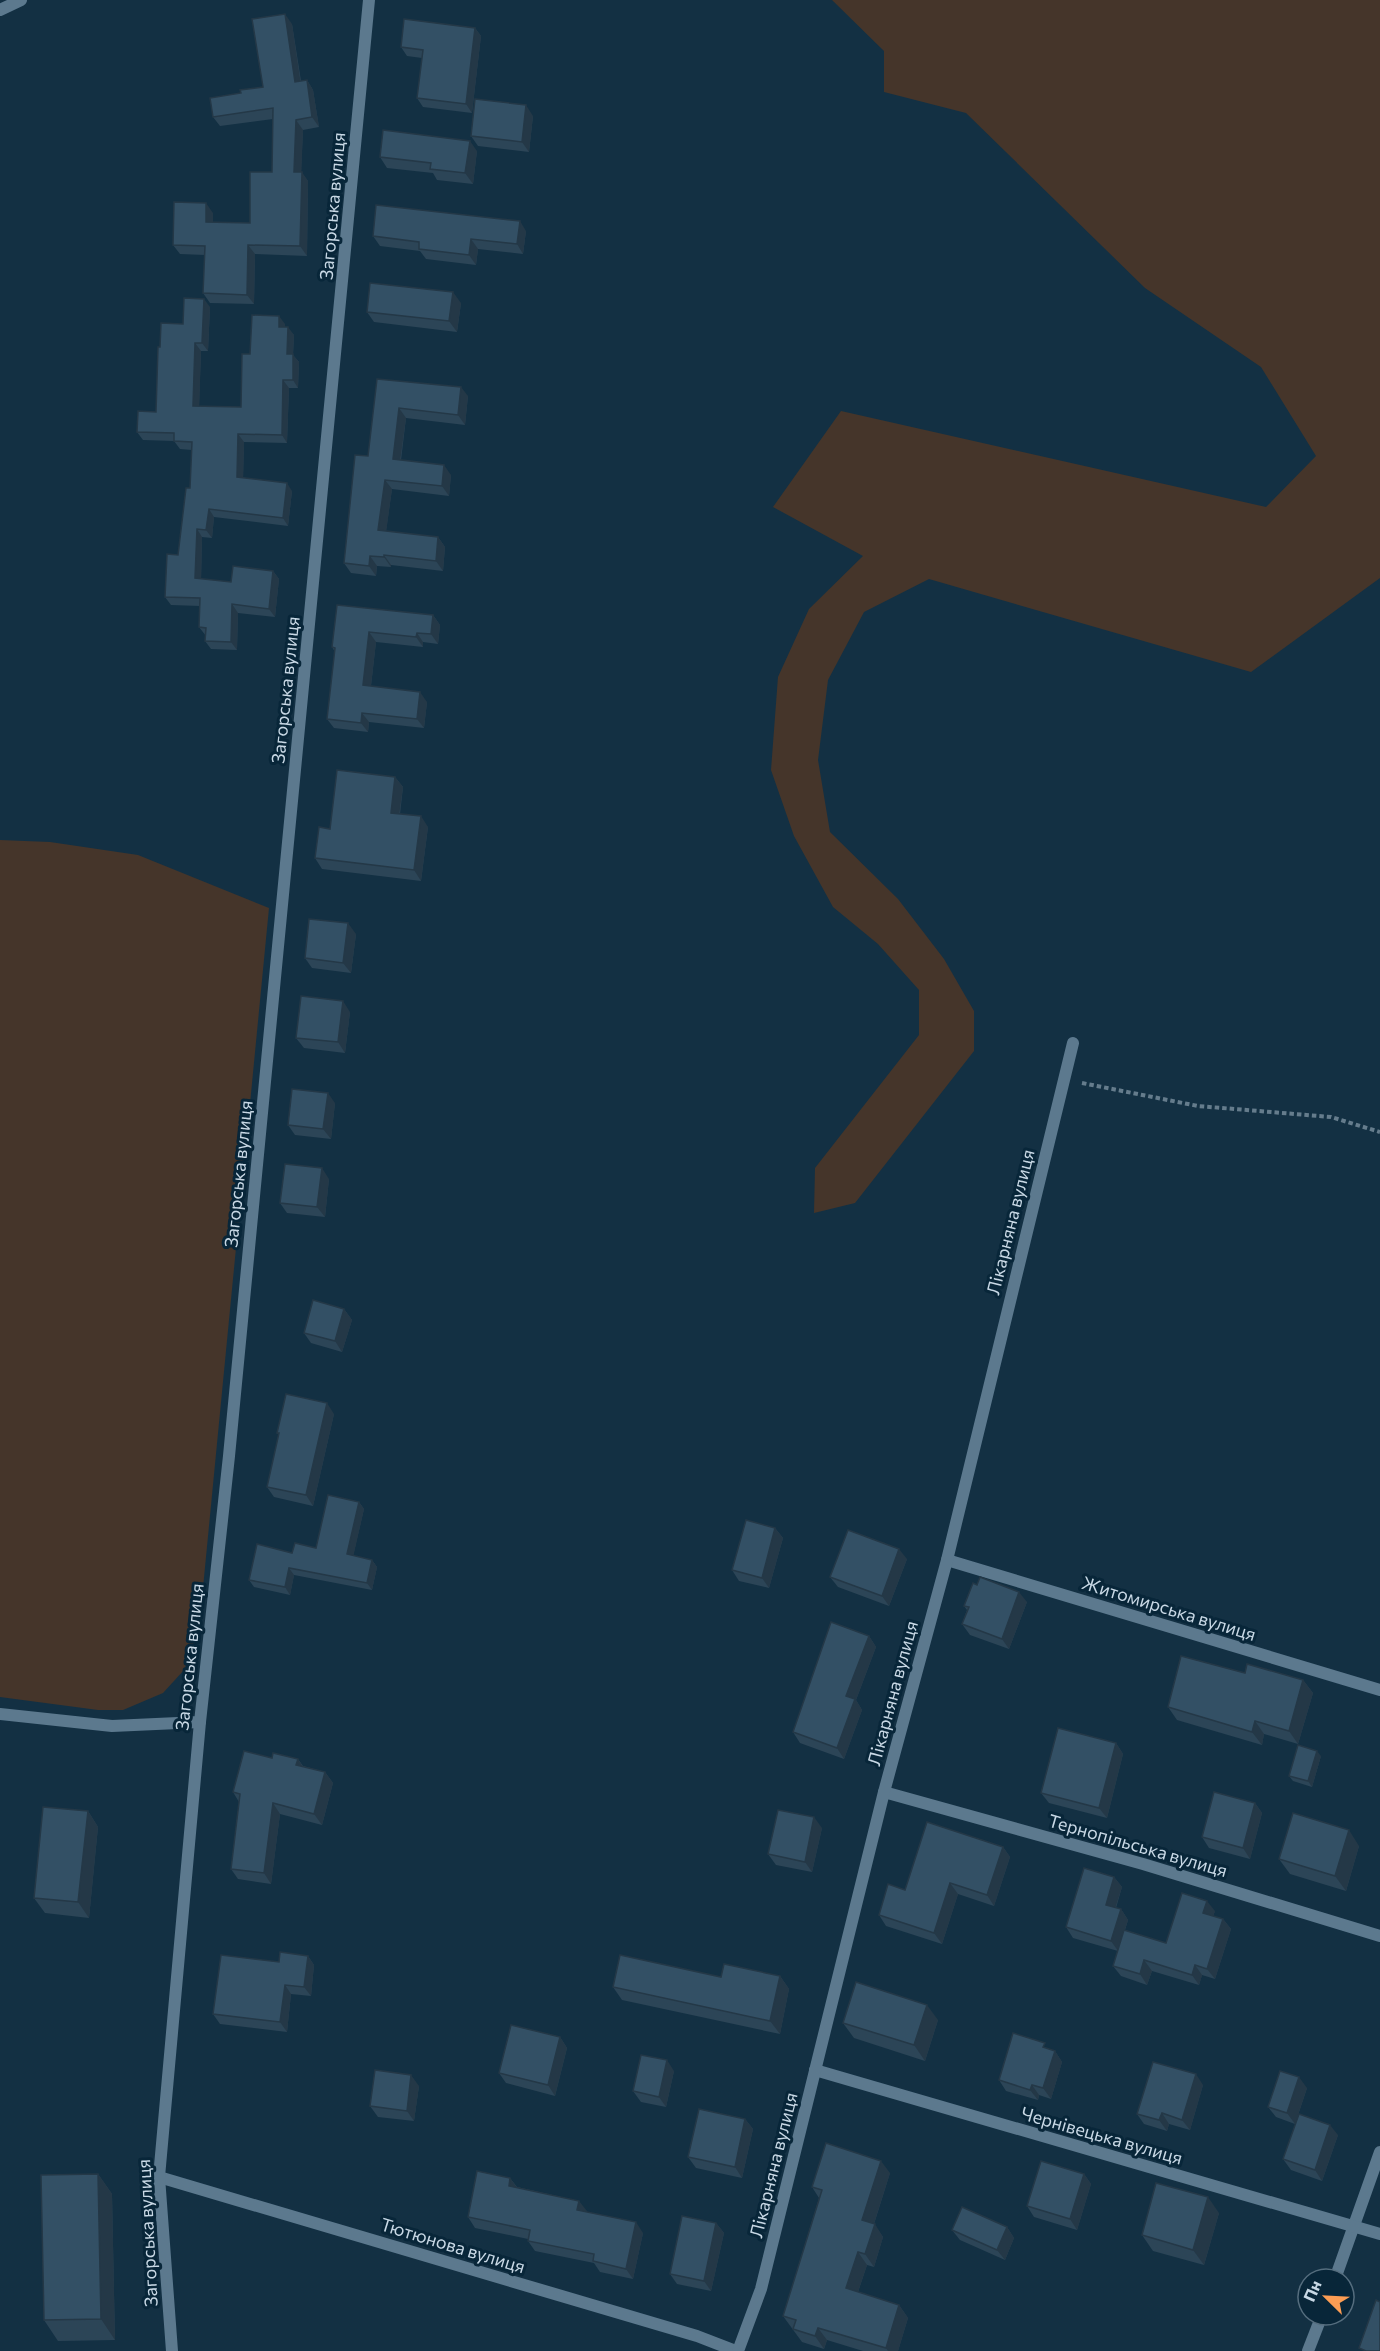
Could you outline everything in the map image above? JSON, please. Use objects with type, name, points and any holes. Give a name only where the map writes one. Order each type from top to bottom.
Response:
[{"type":"street","points":[[0,10],[21,0]]},
{"type":"street","name":"Загорська вулиця","points":[[172,2351],[159,2177],[200,1722],[231,1433],[369,0]]},
{"type":"street","name":"Лікарняна вулиця","points":[[737,2351],[760,2289],[884,1792],[947,1560],[1073,1043]]},
{"type":"street","name":"Житомирська вулиця","points":[[947,1560],[1380,1690]]},
{"type":"street","points":[[0,1714],[112,1726],[200,1722]]},
{"type":"street","name":"Тернопільська вулиця","points":[[884,1792],[1143,1864],[1380,1936]]},
{"type":"street","name":"Чернівецька вулиця","points":[[815,2070],[1380,2234]]},
{"type":"street","points":[[1339,2267],[1380,2152]]},
{"type":"street","name":"Тютюнова вулиця","points":[[159,2177],[686,2333],[737,2351]]},
{"type":"street","points":[[1308,2351],[1317,2327]]},
{"type":"path","points":[[1063,1079],[1198,1106],[1331,1117],[1380,1132]]},
{"type":"shaded area","points":[[832,0],[1380,0],[1380,578],[1251,672],[929,579],[864,612],[828,680],[818,760],[830,832],[898,899],[944,959],[974,1011],[974,1051],[855,1203],[814,1213],[815,1168],[919,1035],[919,990],[878,944],[833,907],[794,836],[771,770],[778,677],[809,609],[863,556],[773,507],[841,411],[1266,507],[1316,456],[1261,367],[1145,288],[966,113],[884,92],[884,51]]},
{"type":"shaded area","points":[[0,840],[50,842],[138,855],[269,908],[199,1629],[184,1670],[163,1693],[123,1710],[98,1710],[0,1697]]},
{"type":"building","points":[[285,14],[295,82],[307,80],[312,117],[296,120],[294,172],[302,172],[300,246],[248,245],[247,295],[203,293],[205,246],[173,245],[174,202],[206,203],[206,222],[250,223],[250,172],[272,172],[273,108],[213,117],[210,98],[263,87],[252,19]]},
{"type":"building","points":[[404,19],[475,28],[466,104],[417,98],[423,50],[401,47]]},
{"type":"building","points":[[475,99],[526,105],[522,142],[471,136]]},
{"type":"building","points":[[383,130],[470,141],[465,173],[430,169],[431,163],[380,157]]},
{"type":"building","points":[[376,205],[520,221],[517,244],[471,239],[469,255],[419,249],[419,242],[373,236]]},
{"type":"building","points":[[370,283],[453,292],[449,321],[367,312]]},
{"type":"building","points":[[184,298],[204,299],[202,343],[195,343],[193,406],[241,407],[242,354],[250,354],[252,315],[279,316],[279,327],[288,327],[287,354],[293,354],[293,380],[283,380],[282,435],[238,434],[237,477],[287,483],[283,518],[209,509],[206,530],[197,529],[195,578],[231,582],[233,566],[273,571],[269,609],[232,604],[231,642],[205,641],[206,628],[199,627],[200,598],[165,597],[167,554],[178,555],[186,488],[190,488],[192,442],[174,441],[174,433],[137,432],[138,411],[156,412],[161,323],[183,324]]},
{"type":"building","points":[[377,379],[461,387],[458,415],[399,408],[393,459],[444,465],[442,486],[385,480],[378,530],[438,537],[436,561],[384,555],[384,557],[370,556],[369,566],[344,563],[355,455],[368,456]]},
{"type":"building","points":[[337,605],[433,615],[431,634],[417,633],[416,637],[369,632],[363,685],[420,692],[417,719],[362,713],[361,723],[327,719]]},
{"type":"building","points":[[337,770],[395,777],[391,813],[421,816],[414,870],[315,858],[319,827],[330,829]]},
{"type":"building","points":[[309,919],[348,923],[343,963],[305,958]]},
{"type":"building","points":[[301,996],[343,1001],[338,1042],[296,1038]]},
{"type":"building","points":[[292,1089],[328,1093],[323,1129],[288,1125]]},
{"type":"building","points":[[285,1164],[322,1168],[317,1207],[280,1203]]},
{"type":"building","points":[[313,1300],[344,1309],[335,1341],[304,1333]]},
{"type":"building","points":[[286,1394],[327,1403],[306,1495],[267,1487]]},
{"type":"building","points":[[328,1495],[359,1502],[347,1554],[372,1560],[367,1583],[289,1568],[285,1587],[249,1580],[257,1544],[292,1553],[295,1543],[316,1548]]},
{"type":"building","points":[[746,1520],[775,1528],[762,1578],[732,1570]]},
{"type":"building","points":[[848,1530],[899,1549],[882,1596],[830,1577]]},
{"type":"building","points":[[980,1577],[1019,1592],[1002,1639],[962,1624],[969,1607],[964,1606],[973,1583],[977,1585]]},
{"type":"building","points":[[831,1622],[869,1636],[846,1696],[855,1699],[837,1748],[793,1732]]},
{"type":"building","points":[[1181,1656],[1245,1673],[1247,1664],[1303,1680],[1289,1731],[1255,1721],[1252,1732],[1168,1707]]},
{"type":"building","points":[[1058,1728],[1116,1743],[1099,1808],[1041,1793]]},
{"type":"building","points":[[1298,1745],[1317,1751],[1308,1781],[1289,1776]]},
{"type":"building","points":[[244,1751],[272,1758],[273,1753],[298,1759],[296,1765],[325,1772],[314,1814],[273,1803],[264,1873],[231,1869],[240,1794],[233,1792]]},
{"type":"building","points":[[1214,1792],[1255,1803],[1243,1848],[1202,1837]]},
{"type":"building","points":[[43,1807],[88,1811],[78,1902],[34,1898]]},
{"type":"building","points":[[778,1810],[814,1817],[805,1862],[768,1854]]},
{"type":"building","points":[[1293,1813],[1349,1830],[1335,1876],[1279,1859]]},
{"type":"building","points":[[927,1822],[1003,1847],[987,1895],[950,1883],[934,1933],[879,1915],[888,1884],[905,1890]]},
{"type":"building","points":[[1084,1868],[1114,1877],[1106,1905],[1121,1909],[1111,1941],[1066,1927]]},
{"type":"building","points":[[1182,1893],[1207,1901],[1203,1913],[1223,1919],[1207,1969],[1195,1965],[1192,1975],[1144,1960],[1140,1974],[1113,1966],[1124,1930],[1166,1943]]},
{"type":"building","points":[[280,1952],[308,1956],[304,1987],[285,1985],[280,2022],[213,2014],[221,1955],[279,1962]]},
{"type":"building","points":[[620,1955],[721,1977],[724,1964],[780,1976],[770,2021],[613,1987]]},
{"type":"building","points":[[856,1982],[927,2005],[914,2045],[843,2023]]},
{"type":"building","points":[[511,2025],[560,2037],[548,2085],[499,2073]]},
{"type":"building","points":[[1013,2033],[1045,2043],[1043,2047],[1055,2051],[1043,2088],[1032,2085],[1030,2090],[999,2080]]},
{"type":"building","points":[[641,2055],[667,2060],[659,2097],[633,2091]]},
{"type":"building","points":[[1153,2062],[1196,2074],[1182,2120],[1162,2113],[1159,2120],[1137,2114]]},
{"type":"building","points":[[375,2070],[411,2075],[407,2111],[370,2106]]},
{"type":"building","points":[[1280,2071],[1299,2077],[1287,2113],[1268,2107]]},
{"type":"building","points":[[699,2109],[745,2119],[735,2167],[688,2157]]},
{"type":"building","points":[[1299,2114],[1330,2125],[1315,2170],[1283,2159]]},
{"type":"building","points":[[826,2143],[881,2161],[862,2220],[875,2224],[865,2254],[858,2252],[846,2288],[899,2305],[886,2348],[818,2328],[815,2336],[793,2329],[796,2320],[783,2316],[822,2190],[812,2187]]},
{"type":"building","points":[[1041,2161],[1084,2174],[1070,2219],[1027,2206]]},
{"type":"building","points":[[477,2171],[510,2178],[509,2186],[579,2201],[577,2210],[636,2222],[626,2269],[593,2261],[594,2254],[528,2241],[530,2230],[468,2217]]},
{"type":"building","points":[[98,2174],[101,2319],[44,2320],[41,2175]]},
{"type":"building","points":[[1156,2183],[1208,2197],[1193,2250],[1142,2235]]},
{"type":"building","points":[[962,2207],[1007,2227],[997,2250],[952,2230]]},
{"type":"building","points":[[682,2216],[716,2223],[704,2281],[670,2274]]},
{"type":"building","points":[[1376,2300],[1380,2302],[1380,2351],[1366,2351],[1359,2348]]}]
